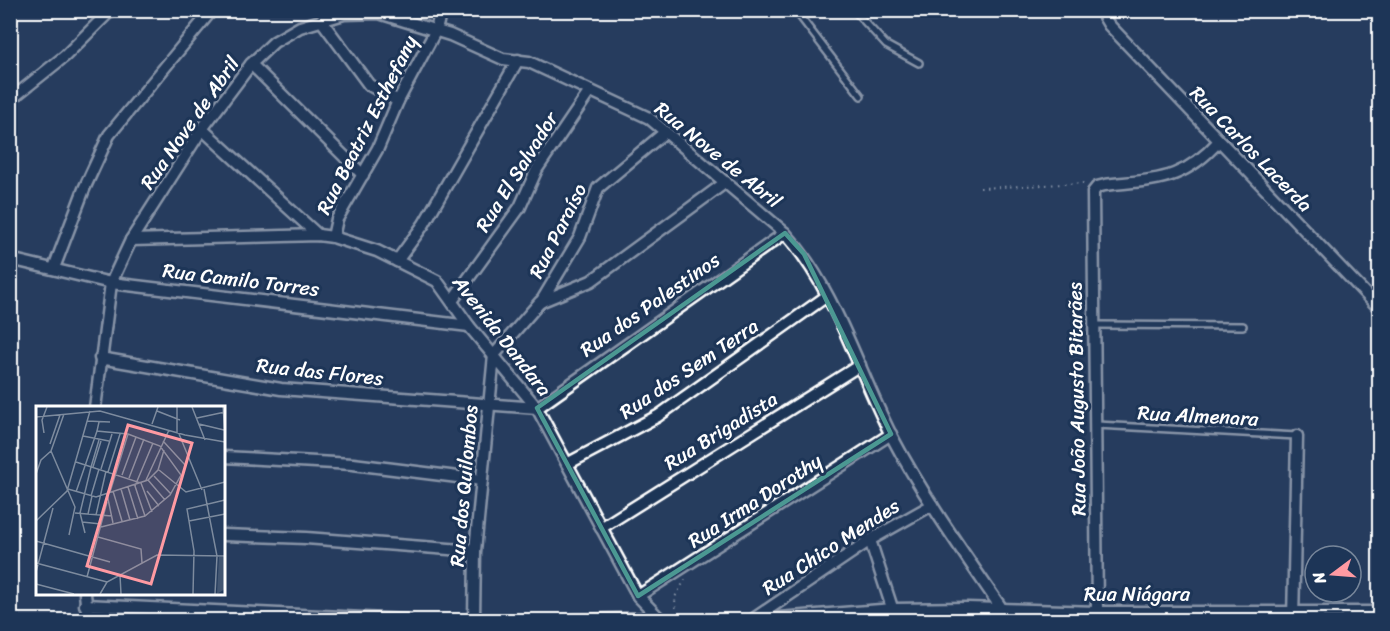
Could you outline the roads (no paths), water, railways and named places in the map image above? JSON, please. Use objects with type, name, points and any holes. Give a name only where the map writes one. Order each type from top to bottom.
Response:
[{"type":"street","points":[[10,100],[64,56],[111,10]]},
{"type":"street","points":[[54,268],[84,189],[109,135],[212,10]]},
{"type":"street","name":"Rua Beatriz Esthefany","points":[[333,237],[337,219],[378,148],[398,101],[436,30],[441,10]]},
{"type":"street","name":"Rua Carlos Lacerda","points":[[1100,10],[1109,25],[1380,309]]},
{"type":"street","name":"Rua Nove de Abril","points":[[95,406],[111,283],[131,240],[202,129],[251,64],[274,42],[300,27],[321,20],[344,14],[379,13],[436,30],[503,58],[529,62],[649,118],[785,233],[804,254],[827,296],[891,434],[932,506],[1002,609]]},
{"type":"street","points":[[321,20],[369,85],[398,101]]},
{"type":"street","points":[[397,261],[424,224],[518,60]]},
{"type":"street","points":[[251,64],[363,175]]},
{"type":"street","name":"Rua El Salvador","points":[[452,301],[520,207],[537,169],[590,91]]},
{"type":"street","points":[[202,129],[318,236]]},
{"type":"street","name":"Rua Paraíso","points":[[494,355],[540,302],[580,237],[598,189],[664,133]]},
{"type":"street","name":"Rua João Augusto Bitarães","points":[[1097,612],[1097,425],[1092,199],[1097,187],[1159,179],[1179,173],[1201,162],[1219,141]]},
{"type":"street","points":[[540,302],[591,281],[726,182]]},
{"type":"street","name":"Rua dos Palestinos","points":[[537,408],[785,233]]},
{"type":"street","name":"Avenida Dandara","points":[[131,240],[333,237],[397,261],[436,281],[469,326],[537,408],[638,596],[660,619]]},
{"type":"street","name":"Rua Camilo Torres","points":[[10,259],[111,283],[469,326]]},
{"type":"street","name":"Rua dos Sem Terra","points":[[567,464],[658,416],[827,296]]},
{"type":"street","name":"Rua dos Quilombos","points":[[474,621],[475,551],[494,355]]},
{"type":"street","name":"Rua das Flores","points":[[100,358],[281,389],[537,408]]},
{"type":"street","name":"Rua Brigadista","points":[[601,528],[860,365]]},
{"type":"street","name":"Rua Irma Dorothy","points":[[638,596],[891,434]]},
{"type":"street","points":[[1293,617],[1298,436]]},
{"type":"street","points":[[225,457],[353,464],[482,480]]},
{"type":"street","name":"Rua Chico Mendes","points":[[752,620],[870,540],[932,506]]},
{"type":"street","points":[[225,535],[306,538],[475,551]]},
{"type":"street","points":[[870,540],[896,621]]},
{"type":"street","points":[[88,621],[85,599],[407,621]]},
{"type":"street","points":[[967,608],[969,621]]},
{"type":"street","name":"Rua Niágara","points":[[752,620],[894,609],[967,608],[1002,609],[1041,616],[1097,612],[1293,617],[1380,612]]},
{"type":"street","points":[[574,621],[660,619]]},
{"type":"lane","points":[[795,10],[861,96]]},
{"type":"lane","points":[[854,10],[886,45],[920,63]]},
{"type":"lane","points":[[1095,325],[1243,326]]},
{"type":"lane","name":"Rua Almenara","points":[[1097,425],[1298,436]]}]
